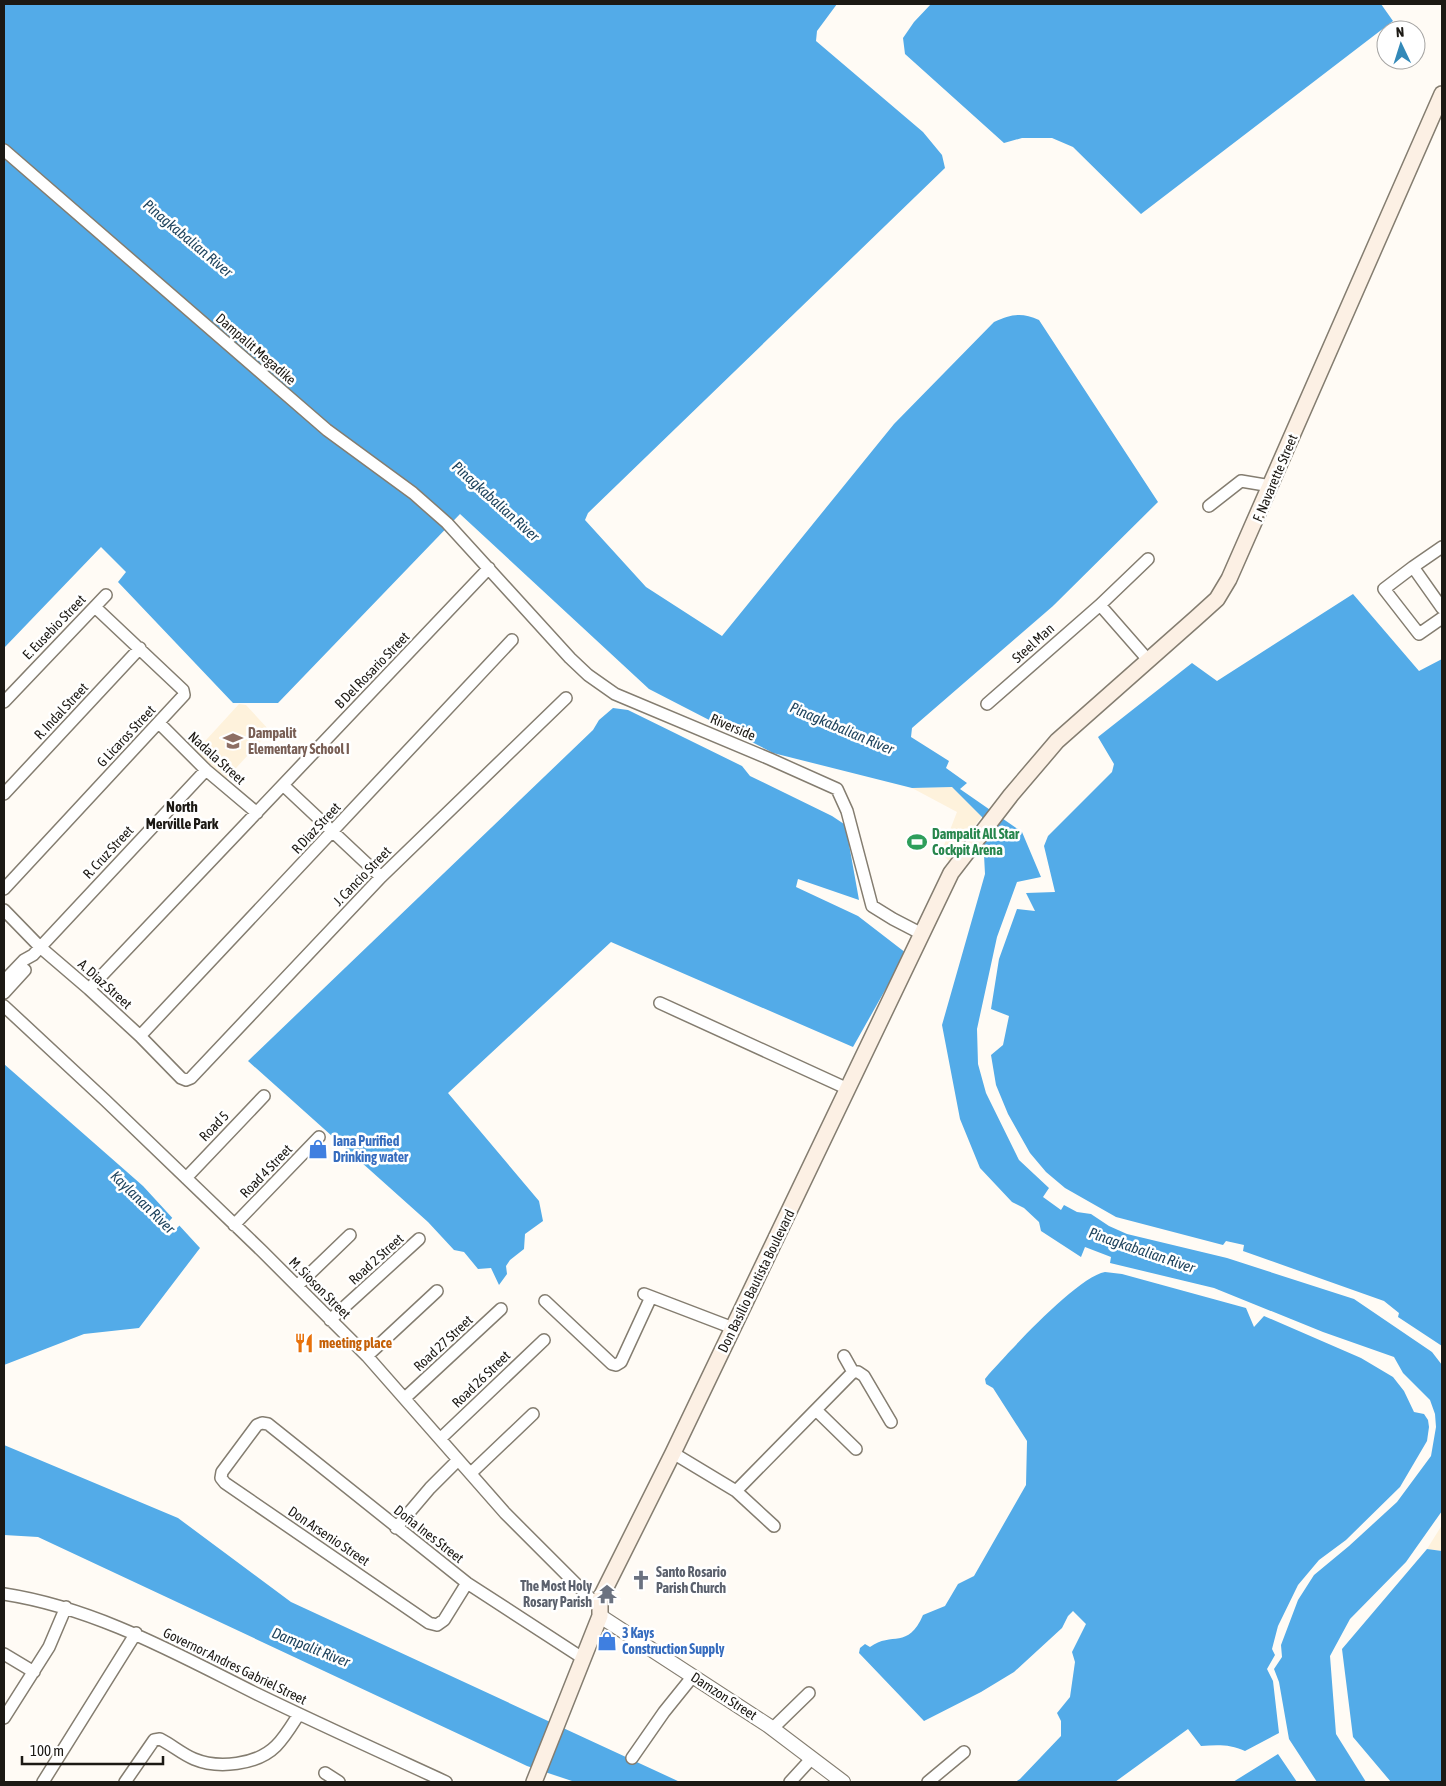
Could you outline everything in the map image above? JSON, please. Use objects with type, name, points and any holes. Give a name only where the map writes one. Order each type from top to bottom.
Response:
[{"type":"main road","name":"F. Navarette Street","points":[[1011,795],[1057,740],[1149,661],[1217,599],[1230,579],[1442,94]]},
{"type":"main road","name":"Don Basilio Bautista Boulevard","points":[[535,1780],[584,1659],[600,1612],[600,1599],[734,1328],[951,873],[1011,795]]},
{"type":"street","name":"Dampalit Megadike","points":[[4,150],[314,418],[413,493],[447,524],[489,568]]},
{"type":"street","points":[[1209,506],[1241,480],[1271,486]]},
{"type":"street","points":[[1442,548],[1384,589],[1419,634],[1442,618]]},
{"type":"street","name":"Steel Man","points":[[987,704],[1100,605],[1148,559]]},
{"type":"street","points":[[1413,567],[1442,608]]},
{"type":"street","name":"B Del Rosario Street","points":[[89,989],[489,568]]},
{"type":"street","name":"Riverside","points":[[489,568],[570,658],[588,675],[615,694],[762,755],[837,789],[847,811],[868,883],[872,906],[922,934]]},
{"type":"street","name":"E. Eusebio Street","points":[[4,702],[106,595]]},
{"type":"street","points":[[1100,605],[1149,661]]},
{"type":"street","name":"G Licaros Street","points":[[4,889],[184,695],[184,692],[140,648],[94,607]]},
{"type":"street","name":"R Diaz Street","points":[[140,1036],[512,640]]},
{"type":"street","name":"R. Indal Street","points":[[4,794],[140,648]]},
{"type":"street","name":"J. Cancio Street","points":[[186,1080],[198,1071],[381,877],[566,698]]},
{"type":"street","name":"Nadala Street","points":[[158,723],[206,770],[257,813]]},
{"type":"street","name":"R. Cruz Street","points":[[4,981],[24,960],[36,951],[206,770]]},
{"type":"street","points":[[283,785],[381,877]]},
{"type":"street","name":"A. Diaz Street","points":[[4,910],[36,951],[89,989],[140,1036],[181,1078],[186,1080]]},
{"type":"street","name":"R. Cruz Street","points":[[4,993],[30,965],[36,951]]},
{"type":"street","points":[[660,1003],[848,1090]]},
{"type":"street","name":"M. Sioson Street","points":[[4,1006],[186,1178],[367,1356],[505,1513],[600,1612]]},
{"type":"street","name":"Road 5","points":[[186,1178],[264,1096]]},
{"type":"street","name":"Road 4 Street","points":[[234,1225],[319,1137]]},
{"type":"street","points":[[297,1286],[350,1235]]},
{"type":"street","name":"Road 2 Street","points":[[330,1320],[419,1239]]},
{"type":"street","points":[[367,1356],[437,1291]]},
{"type":"street","points":[[545,1301],[612,1364],[616,1365],[622,1362],[648,1295],[734,1328]]},
{"type":"street","name":"Road 27 Street","points":[[405,1398],[502,1309]]},
{"type":"street","name":"Road 26 Street","points":[[440,1439],[544,1340]]},
{"type":"street","points":[[844,1356],[853,1372]]},
{"type":"street","points":[[736,1491],[853,1372]]},
{"type":"street","points":[[853,1372],[858,1372],[864,1376],[891,1422]]},
{"type":"street","points":[[816,1410],[856,1449]]},
{"type":"street","points":[[471,1473],[534,1414]]},
{"type":"street","name":"Doña Ines Street","points":[[262,1423],[268,1424],[467,1584],[584,1659]]},
{"type":"street","name":"Don Arsenio Street","points":[[262,1423],[257,1425],[222,1472],[221,1478],[225,1483],[429,1623],[437,1625],[444,1620],[467,1584]]},
{"type":"street","points":[[673,1454],[736,1491],[774,1526]]},
{"type":"street","points":[[396,1528],[430,1488],[458,1460]]},
{"type":"street","name":"Governor Andres Gabriel Street","points":[[4,1594],[66,1607],[136,1634],[299,1714],[446,1782]]},
{"type":"street","points":[[4,1716],[49,1647],[66,1607]]},
{"type":"street","name":"Damzon Street","points":[[600,1612],[772,1729],[843,1782]]},
{"type":"street","points":[[43,1782],[136,1634]]},
{"type":"street","points":[[4,1654],[34,1672]]},
{"type":"street","points":[[632,1758],[649,1732],[693,1676]]},
{"type":"street","points":[[772,1729],[809,1693]]},
{"type":"street","points":[[125,1782],[154,1740],[160,1739],[196,1759],[219,1763],[250,1760],[270,1751],[282,1739],[299,1714]]},
{"type":"street","points":[[928,1782],[964,1752]]},
{"type":"street","points":[[790,1782],[812,1758]]},
{"type":"street","points":[[325,1773],[340,1782]]},
{"type":"shaded area","name":"Dampalit Elementary School I","points":[[239,704],[246,705],[270,731],[226,779],[196,751]]},
{"type":"shaded area","points":[[952,787],[982,816],[949,861],[941,853],[957,812],[912,788]]},
{"type":"shaded area","points":[[1442,1525],[1442,1551],[1427,1549]]},
{"type":"water","name":"Pinagkabalian River","points":[[4,4],[837,4],[817,31],[816,41],[923,132],[942,155],[945,168],[588,513],[585,520],[646,587],[722,636],[894,424],[994,322],[1016,315],[1039,320],[1158,502],[1053,606],[912,728],[911,737],[949,761],[946,768],[967,783],[960,789],[1022,832],[1041,877],[1017,882],[997,937],[977,1029],[978,1064],[986,1093],[1019,1160],[1049,1188],[1043,1197],[1061,1210],[1064,1205],[1077,1212],[1091,1214],[1109,1226],[1127,1234],[1227,1258],[1354,1299],[1432,1352],[1442,1365],[1442,1511],[1406,1562],[1350,1619],[1330,1656],[1336,1734],[1366,1782],[1317,1782],[1289,1739],[1279,1682],[1274,1669],[1282,1657],[1281,1645],[1298,1600],[1314,1575],[1397,1502],[1431,1456],[1436,1427],[1435,1414],[1430,1400],[1403,1373],[1394,1357],[1323,1332],[1214,1288],[1110,1263],[1111,1257],[1085,1247],[1081,1257],[1041,1231],[1039,1222],[1024,1208],[1012,1202],[980,1168],[960,1119],[942,1025],[985,874],[982,817],[952,787],[912,788],[773,753],[649,689],[460,514],[278,703],[233,703],[118,582],[126,572],[101,547],[4,648]]},
{"type":"water","points":[[931,4],[1381,4],[1392,20],[1376,20],[1376,34],[1141,214],[1073,147],[1052,138],[1022,138],[1004,143],[905,54],[903,38],[914,22]]},
{"type":"water","points":[[1353,594],[1419,671],[1442,659],[1442,1346],[1398,1317],[1399,1313],[1384,1301],[1243,1251],[1244,1245],[1226,1241],[1223,1245],[1116,1217],[1065,1188],[1046,1172],[1030,1153],[1008,1114],[996,1085],[991,1055],[1003,1045],[1009,1016],[991,1009],[999,959],[1017,909],[1035,911],[1026,893],[1055,892],[1044,846],[1048,836],[1112,772],[1114,764],[1098,737],[1192,663],[1217,681]]},
{"type":"water","points":[[613,708],[628,710],[742,766],[750,776],[832,816],[844,824],[859,900],[798,879],[796,887],[858,916],[906,953],[853,1047],[611,942],[448,1093],[539,1201],[543,1221],[525,1234],[524,1249],[510,1260],[506,1266],[507,1274],[499,1285],[491,1268],[478,1269],[464,1252],[454,1250],[428,1222],[248,1061],[593,730],[599,720]]},
{"type":"water","name":"Kaylanan River","points":[[4,1064],[143,1186],[200,1248],[139,1328],[84,1334],[4,1365]]},
{"type":"water","points":[[1105,1272],[1122,1274],[1246,1308],[1254,1327],[1264,1316],[1361,1358],[1393,1377],[1404,1391],[1414,1412],[1424,1414],[1428,1420],[1429,1427],[1427,1441],[1400,1487],[1346,1540],[1319,1560],[1298,1585],[1278,1626],[1272,1649],[1275,1655],[1267,1669],[1273,1681],[1279,1733],[1245,1751],[1229,1746],[1201,1746],[1188,1729],[1115,1782],[1015,1782],[1061,1736],[1061,1721],[1057,1713],[1070,1697],[1075,1662],[1072,1652],[1086,1624],[1073,1611],[1062,1628],[1014,1672],[981,1692],[924,1721],[859,1653],[860,1648],[865,1644],[870,1647],[878,1642],[899,1638],[911,1633],[923,1615],[945,1606],[958,1584],[974,1576],[1026,1485],[1027,1441],[993,1388],[986,1384],[985,1379],[1050,1311],[1081,1285],[1094,1276]]},
{"type":"water","name":"Dampalit River","points":[[4,1445],[178,1518],[291,1602],[680,1782],[575,1782],[527,1766],[38,1537],[4,1535]]},
{"type":"water","points":[[1427,1549],[1442,1551],[1442,1782],[1391,1782],[1353,1737],[1342,1649]]},
{"type":"water","points":[[1278,1754],[1297,1782],[1233,1782]]},
{"type":"pier","points":[[173,1217],[181,1224],[169,1236],[162,1229]]},
{"type":"place","name":"Dampalit Elementary School I","points":[[233,741]]},
{"type":"place","name":"Dampalit All Star Cockpit Arena","points":[[917,842]]},
{"type":"place","name":"Iana Purified Drinking water","points":[[318,1149]]},
{"type":"place","name":"meeting place","points":[[304,1343]]},
{"type":"place","name":"Santo Rosario Parish Church","points":[[641,1580]]},
{"type":"place","name":"The Most Holy Rosary Parish","points":[[607,1594]]},
{"type":"place","name":"3 Kays Construction Supply","points":[[607,1641]]},
{"type":"district","name":"North Merville Park","points":[[182,814]]}]
